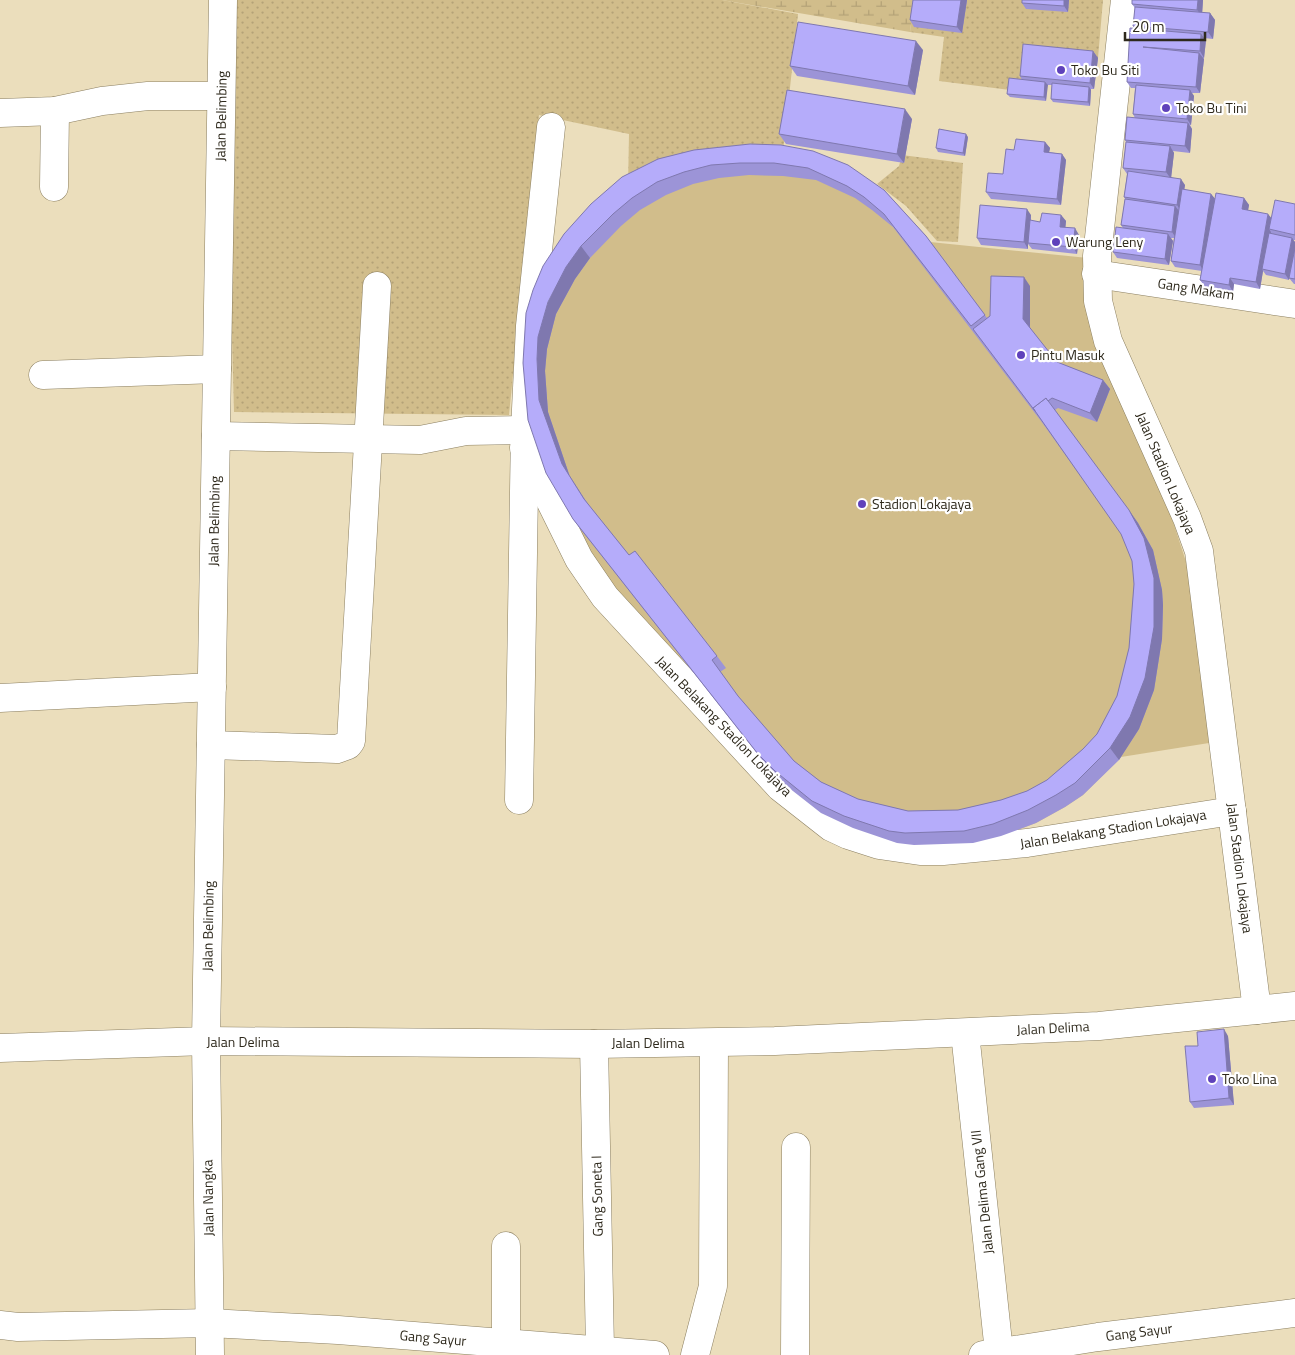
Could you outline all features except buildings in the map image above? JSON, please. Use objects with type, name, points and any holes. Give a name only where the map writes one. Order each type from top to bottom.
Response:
[{"type":"street","name":"Jalan Belimbing","points":[[206,1042],[223,0]]},
{"type":"street","name":"Jalan Stadion Lokajaya","points":[[1126,0],[1096,274],[1100,314],[1108,341],[1188,518],[1198,551],[1257,1010]]},
{"type":"street","points":[[0,113],[55,111],[129,98],[221,96]]},
{"type":"street","points":[[54,187],[55,111]]},
{"type":"street","name":"Jalan Belakang Stadion Lokajaya","points":[[520,800],[524,439],[531,317],[551,127]]},
{"type":"street","name":"Gang Makam","points":[[1096,274],[1295,304]]},
{"type":"street","points":[[211,745],[336,749],[348,745],[351,741],[377,286]]},
{"type":"street","points":[[43,375],[217,369]]},
{"type":"street","points":[[216,436],[427,440],[466,431],[524,439]]},
{"type":"street","name":"Jalan Belakang Stadion Lokajaya","points":[[524,439],[579,559],[605,597],[780,787],[831,827],[880,845],[920,851],[943,851],[1027,843],[1232,811]]},
{"type":"street","points":[[0,698],[212,687]]},
{"type":"street","name":"Jalan Delima","points":[[0,1048],[206,1042],[594,1044],[714,1042],[1099,1026],[1295,1006]]},
{"type":"street","name":"Jalan Delima Gang VII","points":[[965,1032],[991,1354]]},
{"type":"street","name":"Jalan Nangka","points":[[206,1042],[210,1355]]},
{"type":"street","points":[[695,1355],[713,1286],[714,1042]]},
{"type":"street","name":"Gang Soneta I","points":[[594,1044],[600,1349]]},
{"type":"street","points":[[795,1355],[796,1147]]},
{"type":"street","points":[[506,1246],[506,1343]]},
{"type":"street","name":"Gang Sayur","points":[[991,1354],[1098,1337],[1295,1314]]},
{"type":"street","name":"Gang Sayur","points":[[0,1325],[18,1328],[210,1323],[600,1349],[655,1355]]},
{"type":"green space","points":[[230,0],[722,0],[798,14],[783,152],[628,187],[629,134],[539,115],[509,415],[234,412],[230,265]]},
{"type":"green space","points":[[722,0],[914,0],[910,32]]},
{"type":"green space","points":[[914,0],[1103,0],[1098,58],[1024,82],[1010,90],[939,81],[944,37],[910,32]]},
{"type":"green space","points":[[902,155],[963,163],[958,242],[937,241],[906,206],[877,184],[899,166]]},
{"type":"green space","name":"Stadion Lokajaya","points":[[789,157],[930,242],[1088,258],[1188,568],[1198,624],[1209,743],[1121,757],[1083,795],[1065,807],[1036,823],[1001,836],[869,835],[663,657],[557,509],[532,346],[615,202]]},
{"type":"place","name":"Toko Bu Siti","points":[[1061,70]]},
{"type":"place","name":"Toko Bu Tini","points":[[1166,108]]},
{"type":"place","name":"Warung Leny","points":[[1056,242]]},
{"type":"place","name":"Pintu Masuk","points":[[1021,355]]},
{"type":"place","name":"Stadion Lokajaya","points":[[862,504]]},
{"type":"place","name":"Toko Lina","points":[[1212,1079]]}]
